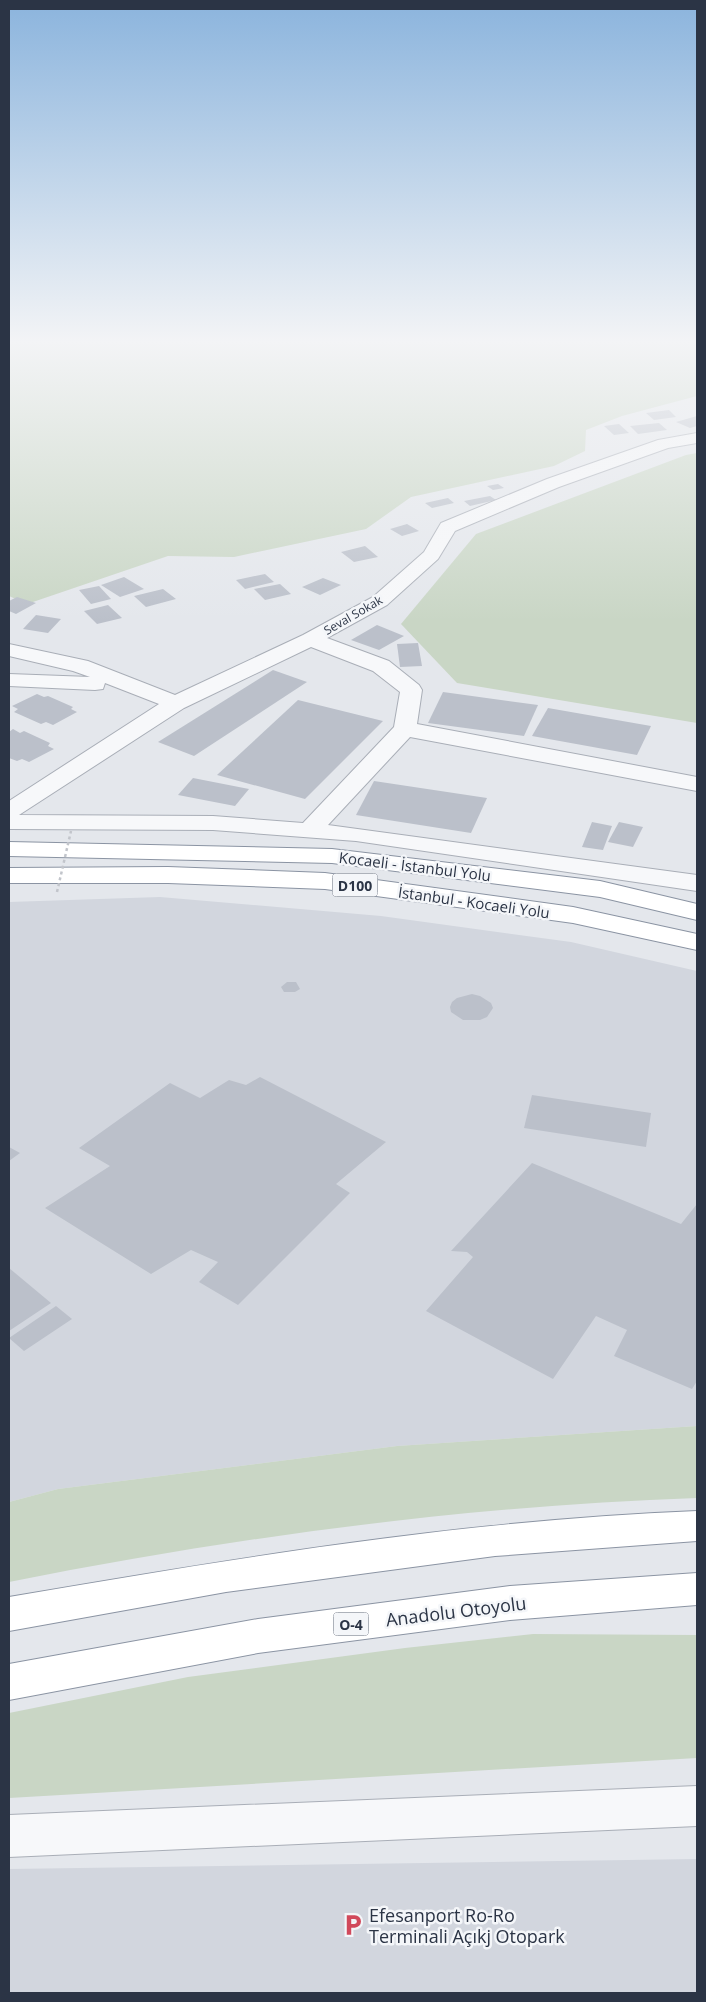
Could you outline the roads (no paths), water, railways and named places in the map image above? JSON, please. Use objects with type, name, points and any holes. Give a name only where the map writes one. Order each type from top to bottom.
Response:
[{"type":"highway","name":"Kocaeli - İstanbul Yolu","points":[[9,849],[332,856],[600,889],[697,912]]},
{"type":"highway","name":"İstanbul - Kocaeli Yolu","points":[[9,876],[168,875],[325,881],[573,916],[697,942]]},
{"type":"highway","points":[[9,1614],[226,1576],[495,1540],[697,1526]]},
{"type":"highway","name":"Anadolu Otoyolu","points":[[9,1682],[267,1635],[510,1603],[697,1589]]},
{"type":"street","name":"Seval Sokak","points":[[9,812],[176,703],[310,639],[380,601],[431,555],[448,527],[553,483],[664,444],[697,438]]},
{"type":"street","points":[[310,639],[381,666],[411,690],[405,729],[310,830]]},
{"type":"street","points":[[9,650],[80,666],[176,703]]},
{"type":"street","points":[[9,680],[56,680],[135,687]]},
{"type":"street","points":[[405,729],[697,784]]},
{"type":"street","points":[[9,822],[213,823],[356,834],[697,883]]},
{"type":"street","points":[[9,1836],[697,1806]]},
{"type":"place","name":"Efesanport Ro-Ro Terminali Açıkj Otopark","points":[[353,1925]]}]
